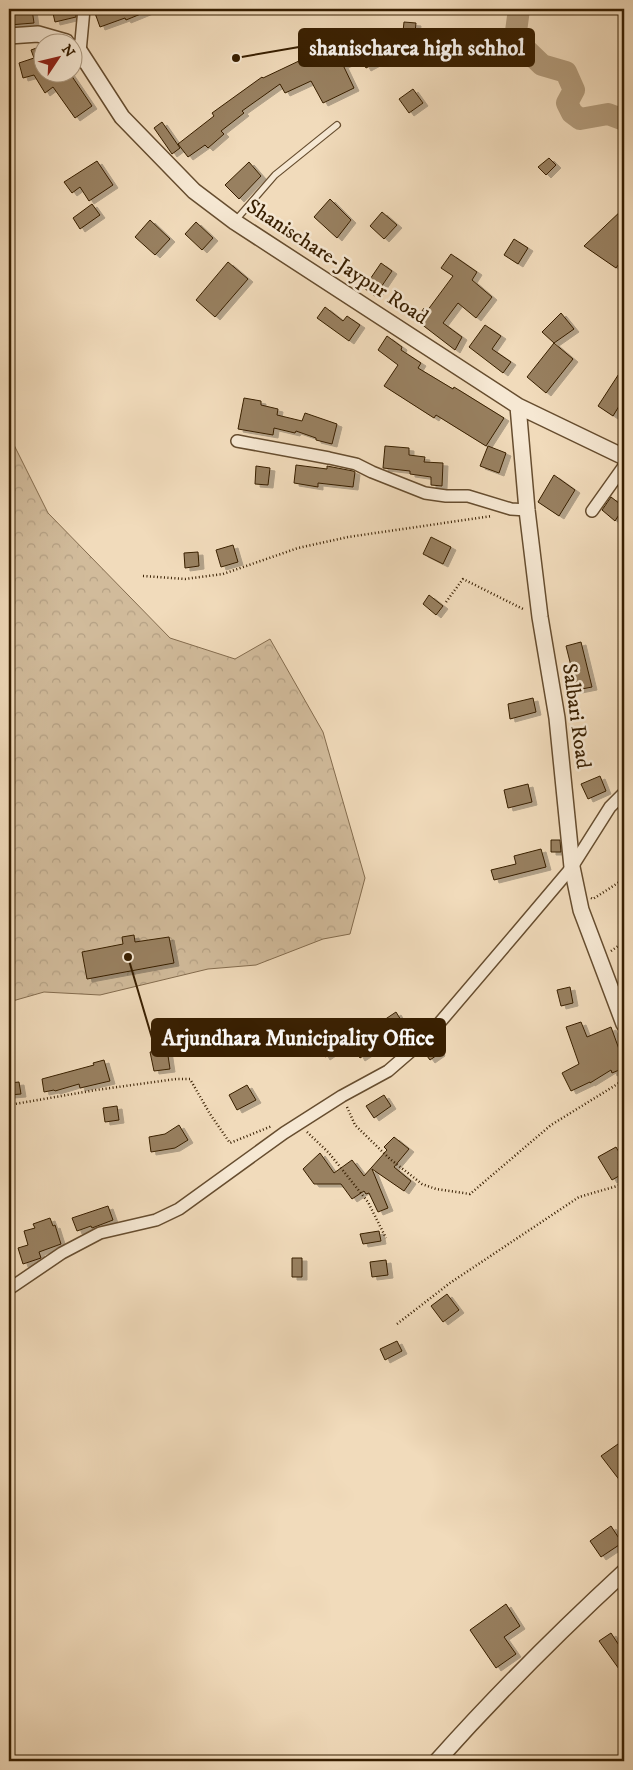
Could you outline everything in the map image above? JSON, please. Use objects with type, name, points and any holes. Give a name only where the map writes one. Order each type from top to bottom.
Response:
[{"type":"street","points":[[79,32],[84,9]]},
{"type":"street","points":[[9,36],[32,34]]},
{"type":"street","name":"Shanischare-Jaypur Road","points":[[82,58],[122,117],[194,191],[235,222],[518,406],[624,458]]},
{"type":"street","name":"Salbari Road","points":[[518,406],[527,510],[540,617],[557,718],[572,867],[581,910],[623,1018]]},
{"type":"street","points":[[237,441],[356,464],[426,493],[446,496],[468,496],[511,509],[527,510]]},
{"type":"street","points":[[592,511],[624,458]]},
{"type":"street","points":[[9,1289],[62,1253],[100,1233],[156,1220],[179,1209],[299,1124],[342,1096],[388,1071],[436,1027],[572,867],[610,807],[624,793]]},
{"type":"street","points":[[437,1761],[527,1666],[624,1572]]},
{"type":"lane","points":[[235,222],[275,175],[337,125]]},
{"type":"path","points":[[143,576],[185,579],[223,574],[298,548],[348,537],[503,515],[511,509]]},
{"type":"path","points":[[446,602],[463,579],[540,617]]},
{"type":"path","points":[[578,894],[593,899],[624,879]]},
{"type":"path","points":[[9,1105],[96,1090],[176,1079],[190,1079],[210,1114],[230,1143],[273,1126]]},
{"type":"path","points":[[342,1096],[354,1125],[390,1159],[422,1184],[436,1189],[470,1194],[551,1125],[624,1080]]},
{"type":"path","points":[[299,1124],[329,1153],[368,1202],[386,1238]]},
{"type":"path","points":[[397,1324],[450,1283],[579,1197],[624,1184]]},
{"type":"green space","points":[[13,443],[48,513],[170,638],[235,659],[270,639],[323,732],[365,878],[350,934],[323,939],[256,965],[208,969],[100,995],[44,992],[9,1002],[9,444]]},
{"type":"building","points":[[9,9],[32,9],[34,23],[9,25]]},
{"type":"building","points":[[52,9],[76,9],[76,17],[55,22]]},
{"type":"building","points":[[91,9],[153,9],[126,20],[125,18],[100,27],[95,13],[91,14]]},
{"type":"building","points":[[404,22],[416,23],[413,51],[401,50]]},
{"type":"building","points":[[337,42],[348,63],[343,65],[354,88],[323,103],[311,81],[285,93],[280,84],[242,111],[244,113],[221,131],[224,134],[208,148],[205,145],[188,157],[178,144],[214,116],[212,113],[262,77],[301,60],[300,56],[310,52],[311,55]]},
{"type":"building","points":[[377,51],[381,60],[366,68],[361,59]]},
{"type":"building","points":[[32,59],[32,76],[23,78],[19,63]]},
{"type":"building","points":[[38,82],[76,82],[92,106],[75,118],[53,87],[45,93]]},
{"type":"building","points":[[413,89],[423,103],[409,113],[399,99]]},
{"type":"building","points":[[162,122],[180,148],[172,154],[154,128]]},
{"type":"building","points":[[549,158],[556,165],[546,175],[538,167]]},
{"type":"building","points":[[97,161],[113,185],[89,201],[80,187],[72,193],[64,182]]},
{"type":"building","points":[[249,162],[261,176],[239,199],[225,185]]},
{"type":"building","points":[[330,199],[351,220],[337,238],[314,217]]},
{"type":"building","points":[[92,204],[100,215],[80,229],[73,218]]},
{"type":"building","points":[[624,208],[624,257],[616,268],[584,246]]},
{"type":"building","points":[[382,212],[397,225],[384,239],[370,226]]},
{"type":"building","points":[[150,220],[170,239],[155,255],[135,237]]},
{"type":"building","points":[[196,222],[213,238],[202,250],[185,234]]},
{"type":"building","points":[[514,239],[528,248],[518,264],[504,255]]},
{"type":"building","points":[[451,254],[477,272],[472,280],[492,297],[476,318],[458,303],[443,323],[462,337],[455,350],[416,320],[424,308],[427,311],[453,276],[441,268]]},
{"type":"building","points":[[228,262],[248,279],[215,317],[196,300]]},
{"type":"building","points":[[381,263],[392,271],[375,296],[364,288]]},
{"type":"building","points":[[325,307],[343,321],[347,316],[360,325],[349,341],[317,318]]},
{"type":"building","points":[[561,313],[574,329],[554,343],[542,332]]},
{"type":"building","points":[[485,325],[501,336],[492,349],[511,362],[503,373],[469,347]]},
{"type":"building","points":[[387,336],[402,347],[401,350],[421,363],[418,368],[453,389],[454,387],[504,418],[486,446],[436,415],[434,418],[384,386],[398,365],[378,350]]},
{"type":"building","points":[[554,343],[573,359],[546,393],[527,377]]},
{"type":"building","points":[[624,366],[624,398],[613,416],[598,406]]},
{"type":"building","points":[[244,398],[261,401],[261,405],[278,409],[277,415],[302,421],[305,413],[337,424],[332,444],[316,440],[316,438],[296,431],[295,433],[274,428],[273,435],[238,429]]},
{"type":"building","points":[[385,446],[409,448],[409,455],[425,457],[424,462],[443,463],[442,486],[431,485],[431,477],[410,474],[410,471],[383,468]]},
{"type":"building","points":[[488,446],[506,453],[499,473],[480,466]]},
{"type":"building","points":[[296,465],[327,469],[327,466],[353,471],[355,472],[353,487],[318,483],[318,487],[294,483]]},
{"type":"building","points":[[256,466],[270,468],[268,485],[255,484]]},
{"type":"building","points":[[554,475],[575,490],[559,516],[538,502]]},
{"type":"building","points":[[611,497],[624,507],[615,521],[602,510]]},
{"type":"building","points":[[431,537],[451,547],[443,564],[423,554]]},
{"type":"building","points":[[233,545],[238,562],[221,567],[216,550]]},
{"type":"building","points":[[198,552],[199,566],[185,568],[184,553]]},
{"type":"building","points":[[429,595],[443,606],[436,615],[423,604]]},
{"type":"building","points":[[581,642],[592,687],[577,690],[566,646]]},
{"type":"building","points":[[533,698],[536,712],[510,719],[508,704]]},
{"type":"building","points":[[600,776],[606,791],[588,799],[581,784]]},
{"type":"building","points":[[528,784],[532,802],[508,808],[504,790]]},
{"type":"building","points":[[551,840],[560,840],[561,852],[551,852]]},
{"type":"building","points":[[541,849],[546,867],[494,880],[491,870],[516,864],[514,856]]},
{"type":"building","points":[[134,935],[135,942],[169,937],[174,963],[87,979],[82,952],[123,944],[122,937]]},
{"type":"building","points":[[570,987],[573,1003],[561,1006],[557,990]]},
{"type":"building","points":[[396,1012],[409,1033],[393,1044],[389,1039],[360,1058],[351,1042]]},
{"type":"building","points":[[581,1022],[587,1037],[611,1027],[624,1063],[624,1068],[612,1073],[611,1070],[590,1083],[571,1091],[562,1073],[579,1064],[566,1027]]},
{"type":"building","points":[[332,1038],[337,1049],[325,1057],[319,1046]]},
{"type":"building","points":[[435,1045],[440,1053],[430,1060],[424,1052]]},
{"type":"building","points":[[167,1049],[170,1069],[154,1071],[150,1052]]},
{"type":"building","points":[[104,1060],[110,1081],[80,1088],[79,1084],[44,1092],[42,1079],[94,1065],[93,1063]]},
{"type":"building","points":[[19,1082],[21,1094],[9,1095],[9,1083]]},
{"type":"building","points":[[247,1085],[256,1100],[237,1110],[229,1095]]},
{"type":"building","points":[[384,1095],[391,1106],[374,1118],[366,1106]]},
{"type":"building","points":[[117,1106],[119,1120],[105,1122],[103,1108]]},
{"type":"building","points":[[179,1125],[188,1140],[175,1148],[151,1152],[149,1137],[165,1134]]},
{"type":"building","points":[[394,1137],[409,1149],[394,1167],[411,1181],[404,1191],[372,1169],[388,1208],[378,1212],[369,1193],[366,1194],[364,1191],[352,1199],[341,1184],[314,1184],[303,1169],[320,1153],[334,1173],[352,1160],[364,1176],[387,1150],[384,1147]]},
{"type":"building","points":[[616,1147],[620,1154],[624,1153],[624,1173],[612,1180],[598,1157]]},
{"type":"building","points":[[108,1206],[113,1220],[92,1228],[91,1226],[77,1231],[72,1218]]},
{"type":"building","points":[[50,1218],[53,1226],[55,1225],[61,1244],[39,1252],[41,1258],[23,1264],[18,1248],[28,1245],[24,1231],[35,1228],[33,1224]]},
{"type":"building","points":[[379,1231],[381,1241],[363,1244],[360,1234]]},
{"type":"building","points":[[292,1258],[302,1258],[302,1277],[292,1277]]},
{"type":"building","points":[[386,1260],[388,1275],[372,1277],[370,1262]]},
{"type":"building","points":[[447,1294],[459,1310],[443,1322],[431,1306]]},
{"type":"building","points":[[397,1341],[402,1351],[385,1360],[380,1349]]},
{"type":"building","points":[[618,1444],[624,1454],[624,1486],[601,1456]]},
{"type":"building","points":[[611,1526],[622,1543],[601,1557],[590,1541]]},
{"type":"building","points":[[506,1604],[520,1626],[504,1637],[516,1654],[496,1668],[470,1630]]},
{"type":"building","points":[[611,1633],[624,1653],[624,1676],[599,1641]]},
{"type":"waterway","points":[[519,9],[515,39],[542,65],[566,72],[574,90],[567,103],[572,113],[580,119],[608,114],[624,120]]},
{"type":"place","name":"shanischarea high schhol","points":[[236,58]]},
{"type":"place","name":"Arjundhara Municipality Office","points":[[128,957]]}]
